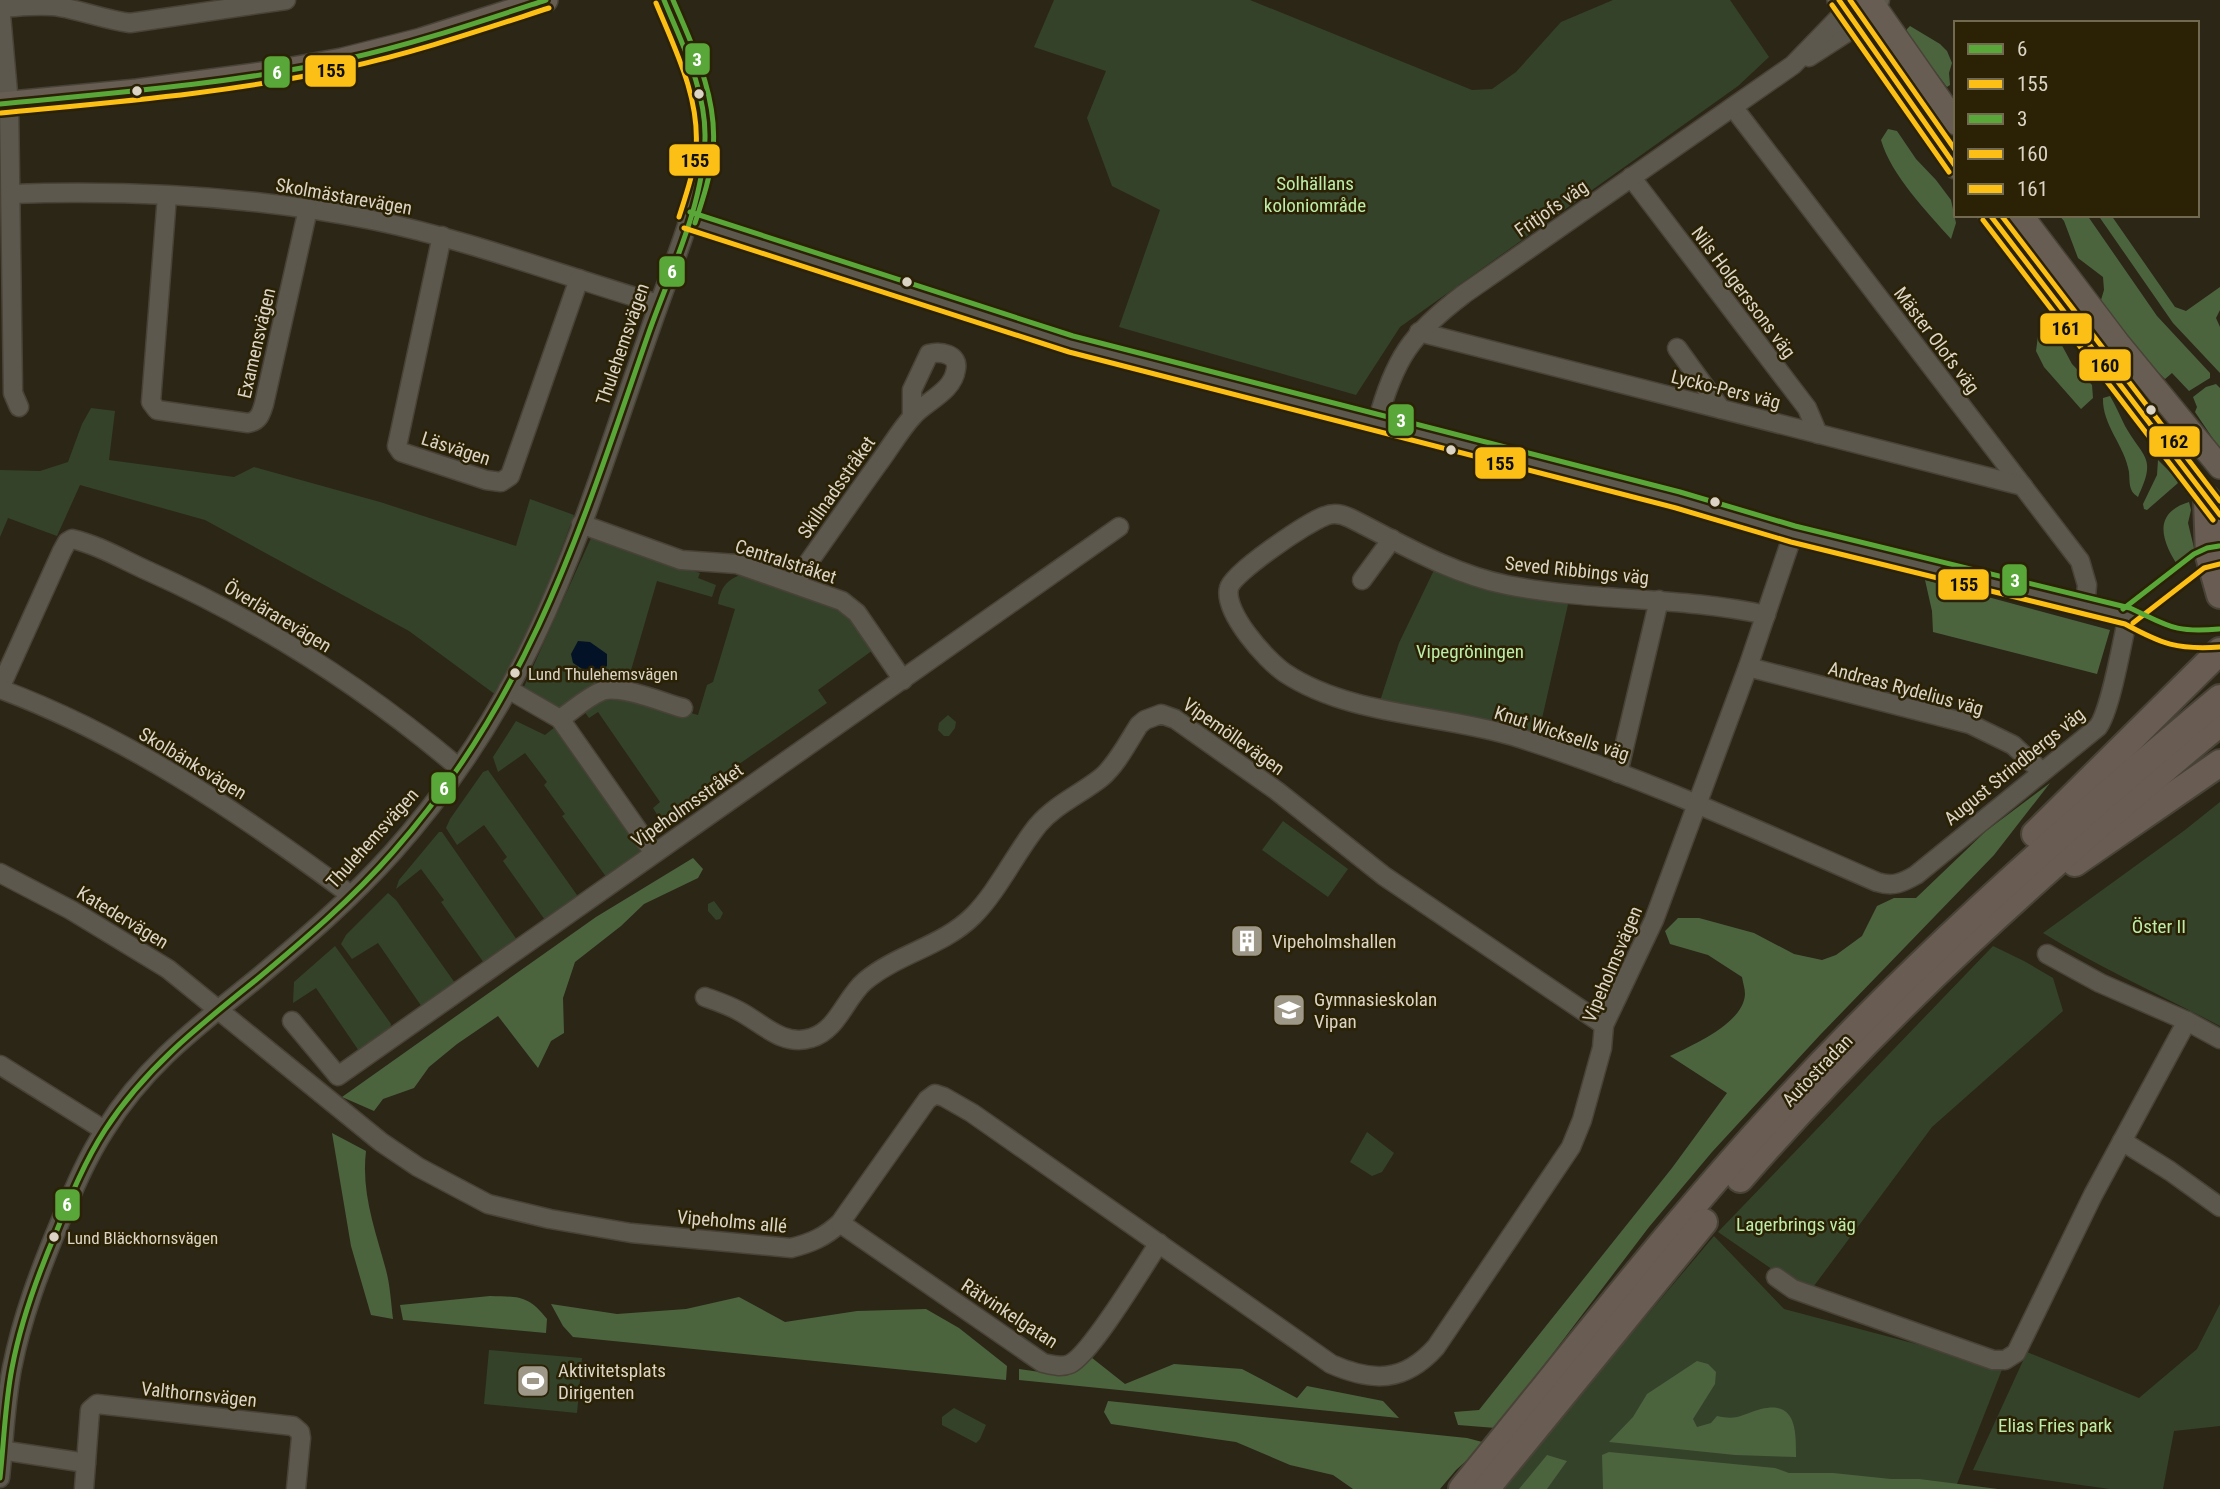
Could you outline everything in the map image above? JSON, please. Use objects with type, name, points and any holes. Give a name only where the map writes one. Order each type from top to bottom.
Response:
[{"type":"highway","points":[[2214,507],[2209,556],[2220,595]]},
{"type":"highway","points":[[1877,1006],[1995,874],[2220,651]]},
{"type":"highway","name":"Autostradan","points":[[1462,1489],[1674,1228],[1755,1135],[1877,1006],[2023,867],[2108,791],[2220,698]]},
{"type":"highway","name":"Autostradan","points":[[1486,1489],[1687,1241],[1751,1167],[1892,1018],[2008,905],[2121,805],[2220,723]]},
{"type":"highway","points":[[2008,905],[2134,824],[2220,763]]},
{"type":"main road","points":[[5,104],[136,91],[270,73],[342,60],[421,40],[546,0]]},
{"type":"main road","points":[[1860,6],[1954,121]]},
{"type":"main road","points":[[1860,6],[1954,164]]},
{"type":"main road","points":[[1992,217],[2214,507]]},
{"type":"main road","points":[[2023,217],[2118,343],[2220,467]]},
{"type":"street","points":[[19,407],[13,393],[12,381],[11,194],[5,166],[0,6],[42,5],[130,23],[286,0]]},
{"type":"street","name":"Thulehemsvägen","points":[[0,1478],[6,1405],[21,1327],[40,1271],[79,1178],[104,1130],[138,1083],[170,1048],[254,981],[349,897],[393,852],[458,767],[508,689],[545,616],[581,524],[659,304],[687,220],[703,160],[705,126],[699,94],[664,0]]},
{"type":"street","name":"Fritjofs väg","points":[[1377,423],[1395,369],[1419,332],[1464,294],[1793,65],[1860,6]]},
{"type":"street","name":"Mäster Olofs väg","points":[[1733,107],[2080,561],[2087,585],[2085,607]]},
{"type":"street","name":"Nils Holgerssons väg","points":[[1631,177],[1807,408],[1818,434]]},
{"type":"street","name":"Skolmästarevägen","points":[[11,194],[221,198],[373,220],[442,236],[659,304]]},
{"type":"street","name":"Examensvägen","points":[[167,196],[151,402],[157,410],[248,423],[255,422],[261,415],[308,209]]},
{"type":"street","points":[[687,220],[1072,344],[1678,500],[1793,534],[2085,607]]},
{"type":"street","name":"Läsvägen","points":[[442,236],[397,446],[401,452],[486,480],[501,482],[510,476],[579,279]]},
{"type":"street","name":"Lycko-Pers väg","points":[[1419,332],[2023,486]]},
{"type":"street","points":[[1678,348],[1721,409]]},
{"type":"street","name":"Skillnadsstråket","points":[[794,583],[912,416]]},
{"type":"street","name":"Seved Ribbings väg","points":[[1230,605],[1228,590],[1239,572],[1324,516],[1344,515],[1461,571],[1506,585],[1572,594],[1737,609],[1766,615]]},
{"type":"street","name":"Centralstråket","points":[[581,524],[681,560],[737,564],[829,595],[851,607],[904,680]]},
{"type":"street","name":"Vipeholmsstråket","points":[[292,1021],[338,1076],[1119,527]]},
{"type":"street","name":"Vipeholmsvägen","points":[[1323,1359],[1361,1375],[1390,1376],[1416,1365],[1436,1347],[1571,1147],[1582,1120],[1595,1072],[1604,1025],[1654,920],[1748,667],[1793,534]]},
{"type":"street","points":[[1362,580],[1392,539]]},
{"type":"street","name":"Överlärarevägen","points":[[0,689],[62,551],[69,540],[78,540],[220,605],[256,625],[365,695],[458,767]]},
{"type":"street","points":[[1618,774],[1659,600]]},
{"type":"street","name":"Knut Wicksells väg","points":[[1230,605],[1250,637],[1269,660],[1287,675],[1309,685],[1392,712],[1513,736],[1697,804],[1861,875]]},
{"type":"street","name":"August Strindbergs väg","points":[[1861,875],[1891,885],[1909,879],[2091,733],[2102,721],[2128,616],[2085,607]]},
{"type":"street","name":"Andreas Rydelius väg","points":[[1748,667],[1970,724],[2013,745],[2041,771]]},
{"type":"street","name":"Skolbänksvägen","points":[[0,689],[114,741],[204,791],[344,890],[349,897]]},
{"type":"street","points":[[508,689],[560,719],[654,853]]},
{"type":"street","points":[[560,719],[608,690],[683,708]]},
{"type":"street","name":"Vipemöllevägen","points":[[705,997],[741,1012],[769,1030],[792,1040],[810,1039],[819,1035],[832,1024],[860,985],[876,972],[949,934],[974,915],[1039,824],[1057,806],[1105,775],[1139,725],[1161,714],[1175,719],[1277,791],[1384,876],[1604,1025]]},
{"type":"street","name":"Katedervägen","points":[[0,873],[119,938],[168,969],[218,1009]]},
{"type":"street","points":[[2047,954],[2100,983],[2187,1021],[2220,1039]]},
{"type":"street","name":"Vipeholms allé","points":[[218,1009],[381,1142],[418,1167],[488,1204],[550,1219],[631,1233],[791,1248],[815,1241],[840,1223],[927,1100],[934,1094],[944,1097],[972,1113],[1159,1242],[1323,1359]]},
{"type":"street","points":[[1776,1277],[1793,1289],[1993,1360],[2005,1360],[2017,1353],[2093,1195],[2187,1021]]},
{"type":"street","points":[[0,1065],[104,1130]]},
{"type":"street","points":[[2122,1141],[2170,1171],[2220,1208]]},
{"type":"street","name":"Rätvinkelgatan","points":[[840,1223],[1043,1363],[1056,1366],[1072,1363],[1080,1356],[1108,1320],[1159,1242]]},
{"type":"street","name":"Valthornsvägen","points":[[84,1489],[90,1409],[97,1404],[293,1426],[300,1432],[296,1489]]},
{"type":"street","points":[[1,1450],[86,1463]]},
{"type":"green space","name":"Solhällans koloniområde","points":[[1054,0],[1250,0],[1472,90],[1492,89],[1516,72],[1561,22],[1613,0],[1730,0],[1769,57],[1738,86],[1400,327],[1356,395],[1119,327],[1160,210],[1112,186],[1087,118],[1106,71],[1034,47]]},
{"type":"green space","points":[[1910,26],[1947,51],[1952,63],[1950,85],[1947,87],[1907,34]]},
{"type":"green space","points":[[1888,129],[1897,131],[1916,159],[1951,200],[1956,223],[1951,239],[1911,192],[1893,166],[1881,140]]},
{"type":"green space","points":[[2061,217],[2088,217],[2157,316],[2210,373],[2210,378],[2189,391],[2172,373],[2165,379],[2141,355],[2104,310],[2101,300],[2104,290],[2103,277],[2078,258]]},
{"type":"green space","points":[[2099,217],[2112,217],[2175,307],[2186,311],[2220,287],[2220,310],[2216,318],[2220,327],[2220,373],[2173,323]]},
{"type":"green space","points":[[2049,330],[2058,338],[2072,364],[2092,385],[2093,398],[2081,409],[2044,367],[2036,351],[2038,336]]},
{"type":"green space","points":[[2216,384],[2220,388],[2220,449],[2195,412],[2197,407],[2193,397],[2206,387]]},
{"type":"green space","points":[[2110,396],[2146,459],[2147,474],[2138,497],[2131,489],[2127,462],[2106,417],[2103,398]]},
{"type":"green space","points":[[91,408],[115,411],[109,460],[234,477],[254,467],[380,502],[516,546],[530,499],[574,515],[538,606],[496,695],[409,631],[205,520],[80,485],[57,536],[8,518],[0,537],[0,470],[40,471],[68,462]]},
{"type":"green space","points":[[2158,460],[2178,483],[2147,510],[2143,504],[2157,475]]},
{"type":"green space","points":[[2189,502],[2191,510],[2188,523],[2195,552],[2192,559],[2180,569],[2165,540],[2165,522],[2177,507]]},
{"type":"green space","points":[[592,536],[700,573],[698,578],[716,585],[712,597],[657,581],[627,684],[560,708],[523,689]]},
{"type":"green space","name":"Vipegröningen","points":[[1435,568],[1569,600],[1538,736],[1380,701],[1399,643]]},
{"type":"green space","points":[[743,574],[845,610],[873,650],[818,690],[827,703],[660,819],[653,808],[660,802],[598,712],[589,718],[584,711],[600,699],[624,694],[698,715],[707,685],[713,682],[735,609],[718,604],[721,593],[728,582]]},
{"type":"green space","points":[[1925,580],[2110,630],[2097,674],[1933,632],[1932,611]]},
{"type":"green space","points":[[948,715],[956,722],[955,728],[949,736],[944,736],[938,730],[939,723]]},
{"type":"green space","points":[[516,721],[545,735],[555,727],[640,848],[640,853],[607,878],[562,816],[565,814],[544,785],[547,782],[525,753],[498,772],[493,757]]},
{"type":"green space","points":[[488,770],[577,895],[574,901],[545,920],[503,861],[507,857],[484,825],[457,845],[446,828],[483,772]]},
{"type":"green space","points":[[2050,783],[1994,855],[1820,1035],[1712,1152],[1649,1227],[1496,1428],[1458,1425],[1454,1412],[1479,1410],[1672,1168],[1727,1093],[1670,1056],[1716,1032],[1736,1014],[1745,994],[1742,977],[1708,955],[1670,944],[1665,931],[1678,918],[1699,918],[1754,933],[1794,954],[1822,960],[1836,955],[1862,936],[1877,906],[1894,898],[1916,898],[1986,831]]},
{"type":"green space","name":"Öster II","points":[[2220,802],[2220,1026],[2108,970],[2043,933]]},
{"type":"green space","points":[[1283,821],[1348,869],[1328,897],[1262,850]]},
{"type":"green space","points":[[439,832],[442,832],[517,940],[484,963],[421,869],[396,889],[399,880]]},
{"type":"green space","points":[[693,858],[703,869],[698,878],[644,904],[575,962],[563,998],[564,1033],[551,1041],[538,1068],[498,1016],[429,1067],[414,1088],[383,1099],[374,1111],[342,1097],[596,917]]},
{"type":"green space","points":[[388,893],[396,900],[455,983],[422,1007],[378,943],[352,959],[341,944],[346,935]]},
{"type":"green space","points":[[714,901],[723,913],[720,919],[716,920],[708,911],[708,904]]},
{"type":"green space","points":[[335,946],[391,1024],[390,1030],[359,1051],[316,988],[293,1003],[294,982]]},
{"type":"green space","name":"Lagerbrings väg","points":[[1993,946],[2053,978],[2063,1011],[1932,1127],[1808,1294],[1718,1232]]},
{"type":"green space","points":[[1367,1132],[1394,1153],[1382,1172],[1372,1176],[1350,1162]]},
{"type":"green space","points":[[332,1133],[366,1151],[367,1196],[387,1276],[393,1319],[371,1315],[351,1246]]},
{"type":"green space","points":[[1714,1236],[1784,1309],[2003,1367],[1955,1489],[1505,1489],[1589,1384]]},
{"type":"green space","points":[[490,1296],[516,1297],[528,1301],[547,1319],[546,1333],[403,1320],[400,1305]]},
{"type":"green space","points":[[739,1297],[785,1322],[857,1311],[926,1309],[959,1328],[1007,1366],[1006,1380],[573,1337],[563,1326],[551,1304],[617,1314],[686,1309]]},
{"type":"green space","name":"Elias Fries park","points":[[2220,1304],[2220,1426],[2174,1431],[2163,1489],[2110,1489],[1973,1470],[2027,1352],[2139,1398],[2197,1349]]},
{"type":"green space","name":"Aktivitetsplats Dirigenten","points":[[489,1350],[582,1358],[577,1413],[484,1404]]},
{"type":"green space","points":[[1082,1350],[1125,1384],[1174,1364],[1242,1369],[1297,1398],[1307,1386],[1383,1401],[1399,1418],[1019,1380],[1019,1369],[1061,1375],[1078,1371]]},
{"type":"green space","points":[[1697,1361],[1708,1364],[1716,1372],[1715,1384],[1693,1419],[1697,1427],[1711,1423],[1717,1416],[1735,1417],[1773,1407],[1782,1409],[1792,1420],[1796,1457],[1735,1455],[1609,1442],[1633,1417],[1647,1394]]},
{"type":"green space","points":[[1108,1401],[1467,1438],[1486,1443],[1456,1470],[1440,1489],[1353,1489],[1333,1475],[1290,1465],[1236,1442],[1111,1424],[1104,1412]]},
{"type":"green space","points":[[954,1408],[986,1425],[976,1443],[942,1425],[942,1417]]},
{"type":"green space","points":[[1609,1452],[1775,1468],[1789,1473],[1919,1479],[1998,1489],[1603,1489],[1602,1455]]},
{"type":"green space","points":[[1547,1455],[1567,1461],[1547,1489],[1519,1489]]},
{"type":"water","points":[[578,641],[590,642],[607,654],[607,666],[600,672],[590,674],[573,663],[571,654]]},
{"type":"transit line","name":"6","points":[[0,104],[172,87],[300,68],[445,33],[546,0]]},
{"type":"transit line","name":"6","points":[[0,1478],[10,1382],[25,1315],[73,1191],[105,1130],[138,1087],[174,1049],[327,919],[393,852],[441,793],[481,733],[547,607],[600,474],[684,238],[699,188],[705,138],[702,102],[692,68],[664,0]]},
{"type":"transit line","name":"3","points":[[673,0],[708,92],[714,130],[712,159],[695,223]]},
{"type":"transit line","name":"160","points":[[1839,0],[1954,164]]},
{"type":"transit line","name":"162","points":[[1850,0],[1954,148]]},
{"type":"transit line","name":"155","points":[[656,3],[685,74],[694,111],[696,149],[679,217]]},
{"type":"transit line","name":"161","points":[[1832,5],[1949,172]]},
{"type":"transit line","name":"155","points":[[1,113],[173,96],[302,77],[447,41],[549,8]]},
{"type":"transit line","name":"3","points":[[690,212],[1073,336],[1680,492],[1795,526],[2130,608],[2172,627],[2192,630],[2219,629]]},
{"type":"transit line","name":"160","points":[[1992,217],[2220,515]]},
{"type":"transit line","name":"162","points":[[2003,217],[2220,501]]},
{"type":"transit line","name":"161","points":[[1983,220],[2213,520]]},
{"type":"transit line","name":"155","points":[[684,228],[1069,352],[1676,508],[1791,542],[2125,624],[2170,644],[2220,647]]},
{"type":"transit line","name":"3","points":[[2123,609],[2194,554],[2219,546]]},
{"type":"transit line","name":"155","points":[[2133,623],[2204,568],[2220,564]]},
{"type":"place","name":"Lund Thulehemsvägen","points":[[515,673]]},
{"type":"place","name":"Vipeholmshallen","points":[[1247,941]]},
{"type":"place","name":"Gymnasieskolan Vipan","points":[[1289,1010]]},
{"type":"place","name":"Lund Bläckhornsvägen","points":[[54,1237]]},
{"type":"place","name":"Aktivitetsplats Dirigenten","points":[[533,1381]]}]
